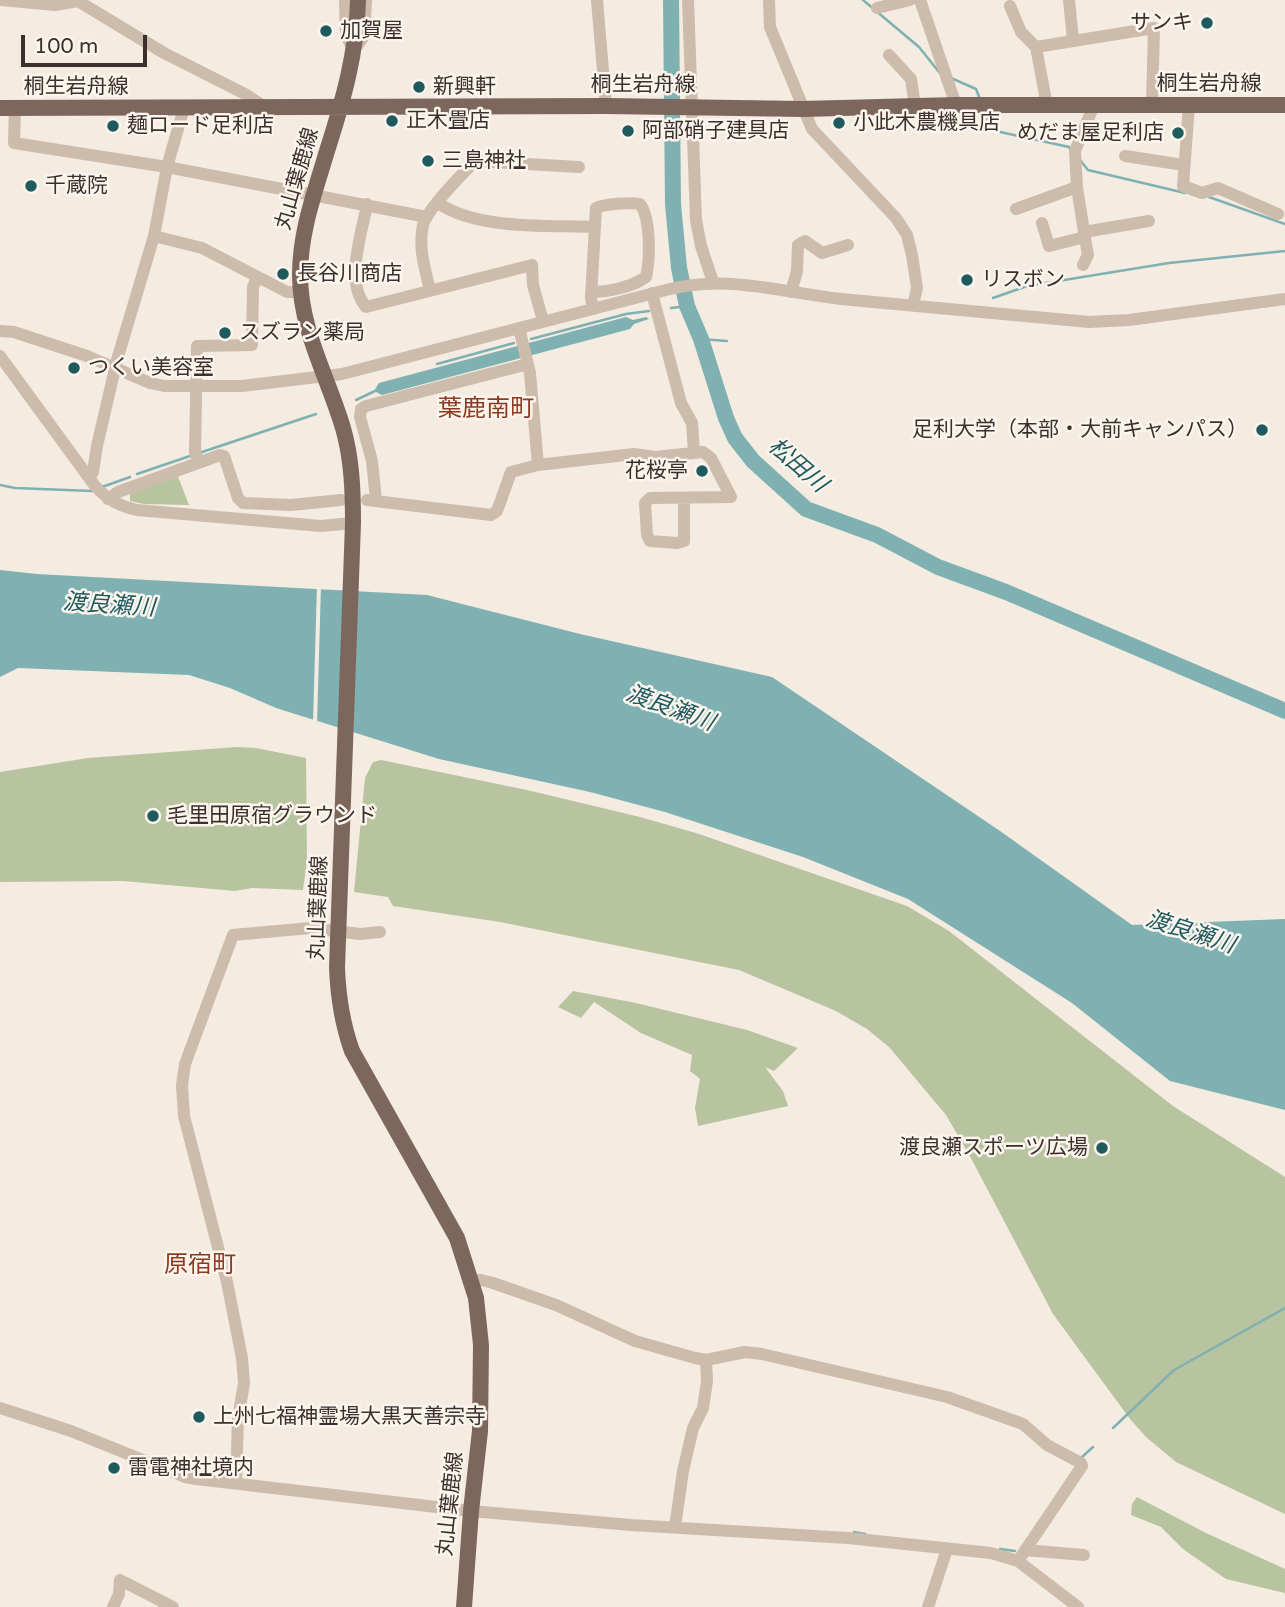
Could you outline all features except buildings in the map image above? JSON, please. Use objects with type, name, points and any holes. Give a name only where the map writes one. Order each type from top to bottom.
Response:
[{"type":"main road","name":"丸山葉鹿線","points":[[358,0],[354,50],[341,108],[313,194],[302,239],[300,292],[306,323],[344,430],[348,450],[352,529],[339,1000],[348,1039],[369,1085],[447,1219],[472,1280],[481,1345],[480,1431],[464,1607]]},
{"type":"main road","name":"桐生岩舟線","points":[[8,108],[688,106],[802,109],[956,105],[1285,105]]},
{"type":"street","points":[[1,0],[55,5],[78,1],[164,53],[265,107]]},
{"type":"street","points":[[345,0],[346,36],[354,50],[363,36],[366,0]]},
{"type":"street","points":[[597,0],[606,106]]},
{"type":"street","points":[[688,0],[688,106],[696,220],[711,282]]},
{"type":"street","points":[[769,0],[770,27],[812,129],[902,226],[910,244],[916,280],[913,305]]},
{"type":"street","points":[[877,8],[910,0]]},
{"type":"street","points":[[920,0],[956,105]]},
{"type":"street","points":[[1069,0],[1073,40]]},
{"type":"street","points":[[1010,6],[1021,32],[1036,47],[1047,106]]},
{"type":"street","points":[[1036,47],[1154,28],[1152,105]]},
{"type":"street","points":[[889,55],[911,79],[915,106]]},
{"type":"street","points":[[1083,265],[1087,255],[1077,187],[1075,151],[1094,105]]},
{"type":"street","points":[[1189,105],[1183,187],[1202,193],[1218,188],[1278,214]]},
{"type":"street","points":[[8,108],[14,143],[167,167],[426,217]]},
{"type":"street","points":[[89,478],[93,472],[102,419],[154,236],[167,167],[184,108]]},
{"type":"street","points":[[1125,156],[1184,165]]},
{"type":"street","points":[[430,290],[422,256],[423,225],[426,217],[472,164],[478,160],[579,167]]},
{"type":"street","points":[[1016,209],[1077,187]]},
{"type":"street","points":[[592,292],[639,282],[647,275],[648,240],[645,212],[640,204],[632,202],[599,205],[596,208],[592,292],[593,309]]},
{"type":"street","points":[[438,203],[458,213],[488,221],[594,227]]},
{"type":"street","points":[[367,204],[355,278],[363,305],[370,307],[532,265],[533,285],[543,321]]},
{"type":"street","points":[[1042,222],[1049,246],[1084,235],[1149,221]]},
{"type":"street","points":[[154,236],[202,248],[287,292],[300,292]]},
{"type":"street","points":[[791,292],[797,271],[798,245],[805,241],[822,253],[848,245]]},
{"type":"street","points":[[199,461],[195,453],[197,346],[252,345],[253,286],[257,277]]},
{"type":"street","points":[[0,331],[14,332],[116,367],[150,383],[242,386],[325,377],[380,365],[652,293],[711,282],[764,286],[841,299],[1089,323],[1285,299]]},
{"type":"street","points":[[652,293],[681,403],[692,423],[694,452]]},
{"type":"street","points":[[519,328],[527,361],[538,465]]},
{"type":"street","points":[[0,356],[89,478],[108,499],[120,506],[137,510],[352,529]]},
{"type":"street","points":[[527,361],[361,409],[360,417],[372,461],[371,500],[491,515],[497,511],[511,472],[538,465],[634,454],[655,457],[703,452],[711,458],[732,497],[650,498],[645,503],[647,535],[650,541],[684,541],[684,498]]},
{"type":"street","points":[[108,499],[118,492],[220,455],[224,456],[238,498],[243,503],[291,505],[341,500]]},
{"type":"street","points":[[236,1483],[238,1419],[244,1383],[243,1358],[228,1287],[184,1116],[182,1084],[185,1063],[233,935],[339,927],[370,935],[380,932]]},
{"type":"street","points":[[472,1280],[493,1283],[556,1305],[635,1341],[706,1360],[745,1352],[779,1357],[947,1397],[1030,1428],[1047,1445],[1081,1462],[1082,1466],[1021,1555]]},
{"type":"street","points":[[675,1527],[685,1460],[693,1428],[703,1408],[707,1381],[706,1360]]},
{"type":"street","points":[[0,1409],[71,1431],[185,1477],[471,1511],[836,1537],[991,1553],[1084,1555]]},
{"type":"street","points":[[928,1607],[947,1549]]},
{"type":"street","points":[[1021,1555],[1078,1607]]},
{"type":"street","points":[[113,1607],[119,1594],[120,1580],[173,1607]]},
{"type":"green space","points":[[177,474],[189,505],[130,501],[133,489]]},
{"type":"green space","name":"毛里田原宿グラウンド","points":[[237,747],[306,758],[307,860],[303,890],[252,888],[235,891],[123,881],[0,882],[0,772],[88,758]]},
{"type":"green space","name":"渡良瀬スポーツ広場","points":[[381,760],[640,817],[696,833],[907,906],[949,931],[1173,1106],[1285,1177],[1285,1514],[1176,1462],[1146,1437],[1130,1419],[1053,1314],[946,1115],[889,1047],[867,1029],[836,1011],[739,970],[500,922],[393,906],[388,897],[354,892],[365,778],[373,762]]},
{"type":"green space","points":[[573,991],[747,1030],[798,1048],[774,1071],[765,1067],[783,1091],[788,1106],[698,1126],[695,1108],[700,1079],[690,1071],[692,1055],[641,1033],[594,1002],[581,1018],[558,1007]]},
{"type":"green space","points":[[1137,1497],[1206,1533],[1285,1569],[1285,1593],[1226,1579],[1183,1549],[1161,1527],[1131,1515],[1132,1504]]},
{"type":"water","points":[[626,317],[633,320],[646,317],[649,319],[634,324],[630,329],[382,395],[374,391],[379,383]]},
{"type":"water","name":"渡良瀬川","points":[[0,570],[427,595],[580,634],[772,677],[1000,831],[1132,925],[1285,919],[1285,1110],[1170,1081],[1072,1003],[908,899],[803,857],[665,812],[590,792],[439,759],[276,708],[230,688],[189,675],[18,668],[0,677]]},
{"type":"pier","points":[[317,585],[321,585],[317,724],[313,723]]},
{"type":"waterway","name":"松田川","points":[[671,0],[673,204],[679,268],[687,306],[701,339],[726,418],[735,438],[753,461],[806,509],[877,535],[938,567],[1006,592],[1285,711]]},
{"type":"waterway","points":[[863,0],[919,47],[939,72]]},
{"type":"waterway","points":[[951,78],[976,89],[980,99]]},
{"type":"waterway","points":[[985,112],[991,130],[1069,147],[1071,150]]},
{"type":"waterway","points":[[1080,160],[1088,170],[1185,193]]},
{"type":"waterway","points":[[1209,197],[1285,224]]},
{"type":"waterway","points":[[993,298],[1027,286],[1169,263],[1285,251]]},
{"type":"waterway","points":[[671,308],[687,306]]},
{"type":"waterway","points":[[531,339],[626,314],[649,311]]},
{"type":"waterway","points":[[701,339],[727,341]]},
{"type":"waterway","points":[[437,364],[514,343]]},
{"type":"waterway","points":[[356,400],[375,391]]},
{"type":"waterway","points":[[202,452],[316,414]]},
{"type":"waterway","points":[[137,474],[190,456]]},
{"type":"waterway","points":[[102,487],[130,477]]},
{"type":"waterway","points":[[0,485],[92,491]]},
{"type":"waterway","points":[[1113,1428],[1174,1370],[1285,1308]]},
{"type":"waterway","points":[[1082,1457],[1093,1447]]},
{"type":"waterway","points":[[854,1532],[865,1534]]},
{"type":"waterway","points":[[1000,1549],[1015,1551]]},
{"type":"place","name":"サンキ","points":[[1207,23]]},
{"type":"place","name":"加賀屋","points":[[326,31]]},
{"type":"place","name":"新興軒","points":[[419,87]]},
{"type":"place","name":"正木畳店","points":[[392,121]]},
{"type":"place","name":"小此木農機具店","points":[[839,123]]},
{"type":"place","name":"麺ロード足利店","points":[[113,126]]},
{"type":"place","name":"阿部硝子建具店","points":[[628,131]]},
{"type":"place","name":"めだま屋足利店","points":[[1178,133]]},
{"type":"place","name":"三島神社","points":[[428,161]]},
{"type":"place","name":"千蔵院","points":[[31,186]]},
{"type":"place","name":"長谷川商店","points":[[283,274]]},
{"type":"place","name":"リスボン","points":[[967,280]]},
{"type":"place","name":"スズラン薬局","points":[[225,333]]},
{"type":"place","name":"つくい美容室","points":[[74,368]]},
{"type":"place","name":"足利大学（本部・大前キャンパス）","points":[[1262,430]]},
{"type":"place","name":"花桜亭","points":[[702,471]]},
{"type":"place","name":"毛里田原宿グラウンド","points":[[153,816]]},
{"type":"place","name":"渡良瀬スポーツ広場","points":[[1102,1148]]},
{"type":"place","name":"上州七福神霊場大黒天善宗寺","points":[[199,1417]]},
{"type":"place","name":"雷電神社境内","points":[[114,1468]]},
{"type":"district","name":"葉鹿南町","points":[[486,410]]},
{"type":"district","name":"原宿町","points":[[200,1266]]}]
